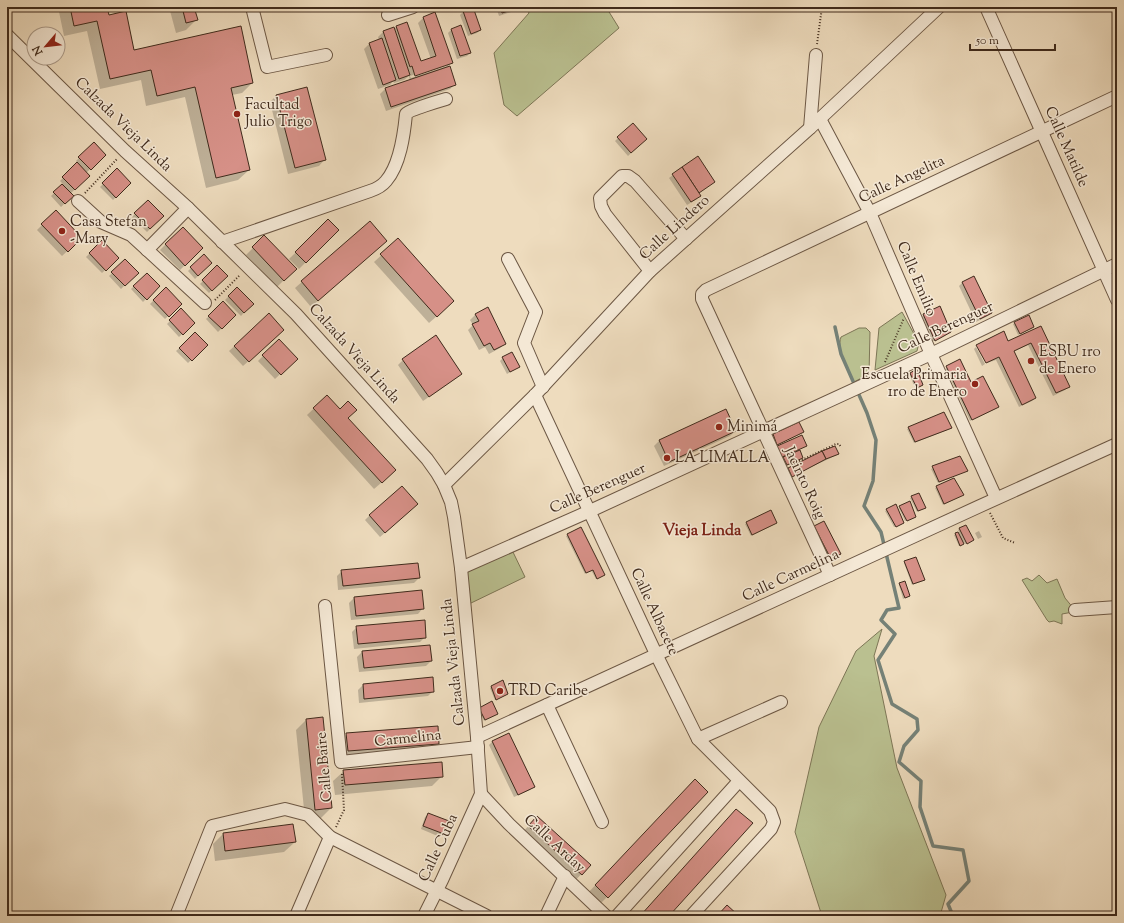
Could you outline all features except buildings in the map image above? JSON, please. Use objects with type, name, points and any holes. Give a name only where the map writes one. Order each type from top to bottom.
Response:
[{"type":"street","points":[[252,7],[267,67],[326,55]]},
{"type":"street","points":[[388,16],[413,7]]},
{"type":"street","name":"Calle Lindero","points":[[444,485],[539,391],[650,271],[820,119],[939,7]]},
{"type":"street","name":"Calle Matilde","points":[[986,7],[1117,300]]},
{"type":"street","name":"Calzada Vieja Linda","points":[[7,35],[125,151],[188,208],[296,314],[437,472],[451,502],[454,516],[461,568],[478,742],[481,794]]},
{"type":"street","points":[[810,128],[816,55]]},
{"type":"street","name":"Calle Angelita","points":[[702,294],[706,290],[1117,96]]},
{"type":"street","points":[[222,242],[381,186],[392,172],[398,157],[403,142],[406,114],[409,111],[446,100]]},
{"type":"street","name":"Calle Emilio","points":[[820,119],[870,213],[931,354],[996,498]]},
{"type":"street","points":[[650,271],[601,206],[600,198],[622,176],[628,176],[635,181],[686,239]]},
{"type":"street","points":[[78,201],[101,222],[131,235],[205,303]]},
{"type":"street","points":[[147,250],[188,208]]},
{"type":"street","name":"Calle Albacete","points":[[508,259],[536,312],[524,343],[539,391],[590,511],[657,656],[698,739],[767,807],[774,822],[771,829],[691,916]]},
{"type":"street","name":"Calle Berenguer","points":[[461,568],[590,511],[931,354],[1117,264]]},
{"type":"street","name":"Jacinto Roig","points":[[702,294],[702,299],[762,431],[830,575]]},
{"type":"street","name":"Calle Carmelina","points":[[478,742],[547,705],[657,656],[985,503],[1117,444]]},
{"type":"street","name":"Calle Baire","points":[[325,606],[341,762]]},
{"type":"street","points":[[1076,610],[1117,607]]},
{"type":"street","points":[[698,739],[780,702]]},
{"type":"street","points":[[547,705],[602,822]]},
{"type":"street","name":"Carmelina","points":[[341,762],[478,742]]},
{"type":"street","points":[[617,916],[739,781]]},
{"type":"street","name":"Calle Arday","points":[[481,794],[509,824],[606,916]]},
{"type":"street","name":"Calle Cuba","points":[[424,916],[481,794]]},
{"type":"street","points":[[176,916],[212,826],[285,809],[308,816],[330,837],[487,916]]},
{"type":"street","points":[[296,916],[330,837]]},
{"type":"street","points":[[546,916],[565,876]]},
{"type":"path","points":[[816,55],[822,7]]},
{"type":"path","points":[[78,201],[125,151]]},
{"type":"path","points":[[205,303],[210,306],[248,267]]},
{"type":"path","points":[[880,377],[892,343],[905,316]]},
{"type":"path","points":[[781,470],[836,444],[839,444],[841,447]]},
{"type":"path","points":[[985,503],[1003,538],[1015,543]]},
{"type":"path","name":"Calle Baire","points":[[330,837],[344,810],[341,762]]},
{"type":"green space","points":[[527,7],[606,7],[619,28],[517,116],[504,105],[494,53],[529,13]]},
{"type":"green space","points":[[902,312],[919,343],[917,351],[875,370],[879,328]]},
{"type":"green space","points":[[859,328],[866,328],[870,332],[869,374],[854,382],[844,360],[840,348],[840,342],[841,337]]},
{"type":"green space","points":[[512,550],[525,577],[469,604],[464,572]]},
{"type":"green space","points":[[1039,575],[1047,583],[1057,579],[1065,598],[1074,609],[1073,612],[1062,614],[1062,624],[1054,621],[1049,622],[1047,620],[1022,580],[1027,578],[1032,581]]},
{"type":"green space","points":[[882,629],[874,656],[897,768],[946,895],[940,916],[822,916],[795,832],[819,727],[856,651]]},
{"type":"waterway","points":[[835,327],[841,354],[867,413],[876,440],[873,481],[864,506],[881,532],[899,608],[887,610],[881,620],[895,634],[878,660],[892,704],[917,719],[918,730],[904,746],[899,762],[921,781],[920,807],[933,846],[963,850],[969,881],[948,904],[953,916]]},
{"type":"place","name":"Facultad Julio Trigo","points":[[237,114]]},
{"type":"place","name":"Casa Stefan -Mary","points":[[62,231]]},
{"type":"place","name":"ESBU 1ro de Enero","points":[[1031,361]]},
{"type":"place","name":"Escuela Primaria 1ro de Enero","points":[[975,384]]},
{"type":"place","name":"Minimá","points":[[719,427]]},
{"type":"place","name":"LA LIMALLA","points":[[667,458]]},
{"type":"place","name":"TRD Caribe","points":[[500,691]]},
{"type":"district","name":"Vieja Linda","points":[[702,531]]}]
